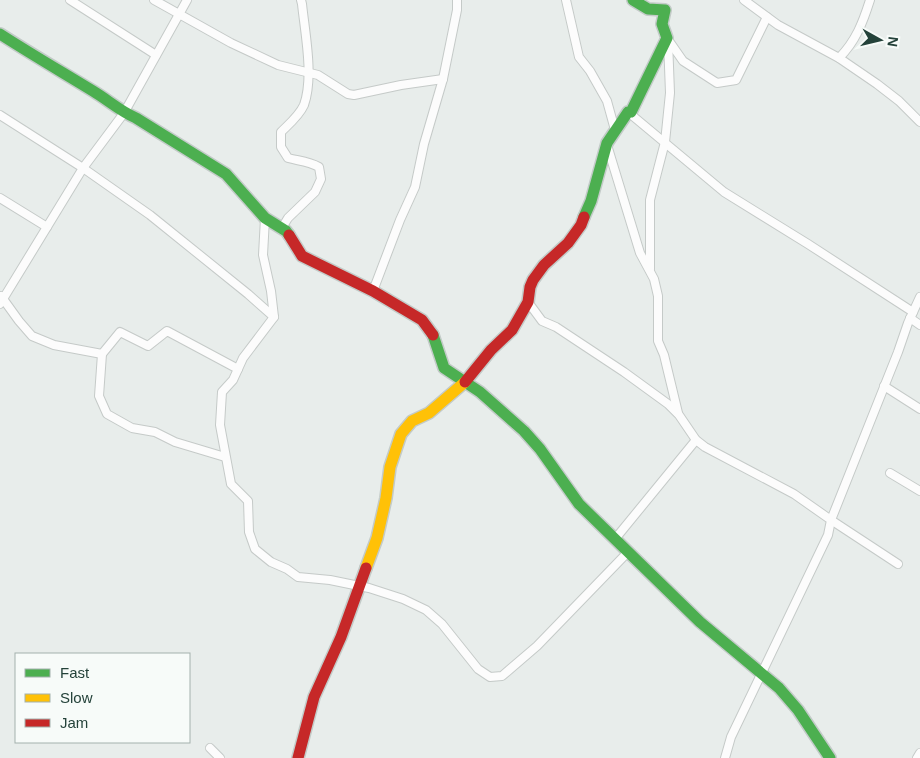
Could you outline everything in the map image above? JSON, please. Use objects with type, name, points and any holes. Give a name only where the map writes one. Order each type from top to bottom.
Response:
[{"type":"street","points":[[70,0],[156,54]]},
{"type":"street","points":[[154,0],[231,43],[278,65],[318,75],[348,94],[354,95],[401,85],[443,79]]},
{"type":"street","points":[[102,354],[54,345],[32,336],[1,300],[84,168],[124,113],[187,0]]},
{"type":"street","points":[[282,228],[288,218],[315,192],[321,178],[319,167],[307,161],[288,158],[281,147],[281,132],[303,106],[307,89],[308,73],[301,0]]},
{"type":"street","points":[[373,290],[415,187],[424,144],[443,79],[457,10],[457,0]]},
{"type":"street","points":[[566,0],[580,56],[608,101],[615,130]]},
{"type":"street","points":[[633,0],[648,9],[664,5],[662,24],[668,38],[683,61],[717,83],[736,80],[767,17]]},
{"type":"street","points":[[744,0],[767,17],[840,58],[899,101],[920,122]]},
{"type":"street","points":[[840,58],[850,48],[856,38],[870,0]]},
{"type":"street","points":[[0,34],[44,63],[94,92],[124,113],[136,118],[226,174],[265,218],[286,231],[302,256],[344,278],[373,290],[422,320],[431,330],[444,368],[466,381],[491,400],[524,431],[540,449],[579,504],[700,622],[780,688],[798,710],[830,758]]},
{"type":"street","points":[[298,758],[314,697],[341,637],[377,538],[386,498],[390,467],[402,434],[412,421],[429,413],[466,381],[491,350],[512,330],[528,302],[530,287],[534,280],[544,265],[568,243],[581,225],[591,201],[606,143],[628,112],[631,112],[668,38]]},
{"type":"street","points":[[650,270],[650,200],[665,142],[670,93],[668,38]]},
{"type":"street","points":[[628,112],[724,192],[816,249],[911,315],[920,325]]},
{"type":"street","points":[[0,115],[84,168],[150,215],[274,317]]},
{"type":"street","points":[[606,143],[640,254],[654,279],[658,296],[658,341],[664,355],[679,415]]},
{"type":"street","points":[[0,198],[47,227]]},
{"type":"street","points":[[265,218],[263,255],[271,291],[274,317],[243,358],[233,380],[222,392],[220,425],[231,484],[248,501],[249,532],[254,549],[271,562],[287,569],[298,577],[330,580],[360,586],[404,599],[426,610],[442,624],[478,669],[490,677],[502,676],[536,646],[628,552]]},
{"type":"street","points":[[725,758],[730,737],[828,535],[831,520],[911,315],[920,297]]},
{"type":"street","points":[[528,302],[542,321],[556,327],[668,404],[679,415],[696,440],[740,467],[794,494],[898,564]]},
{"type":"street","points":[[225,457],[175,442],[155,432],[132,428],[107,414],[99,396],[102,354],[120,332],[148,346],[167,331],[238,369]]},
{"type":"street","points":[[884,386],[920,409]]},
{"type":"street","points":[[615,539],[696,440]]},
{"type":"street","points":[[890,473],[920,491]]},
{"type":"street","points":[[210,748],[220,758]]},
{"type":"street","points":[[917,758],[920,753]]},
{"type":"traffic: fast","points":[[584,217],[591,201],[607,143],[628,112],[631,112],[667,38],[662,24],[665,10],[648,9],[633,0]]},
{"type":"traffic: fast","points":[[0,34],[226,174],[265,218],[286,231],[289,235]]},
{"type":"traffic: fast","points":[[433,335],[444,368],[480,392],[524,431],[540,449],[579,504],[700,622],[779,688],[798,710],[830,758]]},
{"type":"traffic: slow","points":[[366,568],[377,538],[386,498],[390,467],[401,434],[412,421],[429,413],[465,382]]},
{"type":"traffic: jam","points":[[465,382],[491,350],[512,330],[528,302],[533,280],[544,265],[568,243],[581,225],[584,217]]},
{"type":"traffic: jam","points":[[289,235],[302,256],[373,291],[422,320],[433,335]]},
{"type":"traffic: jam","points":[[298,758],[314,697],[341,637],[366,568]]}]
